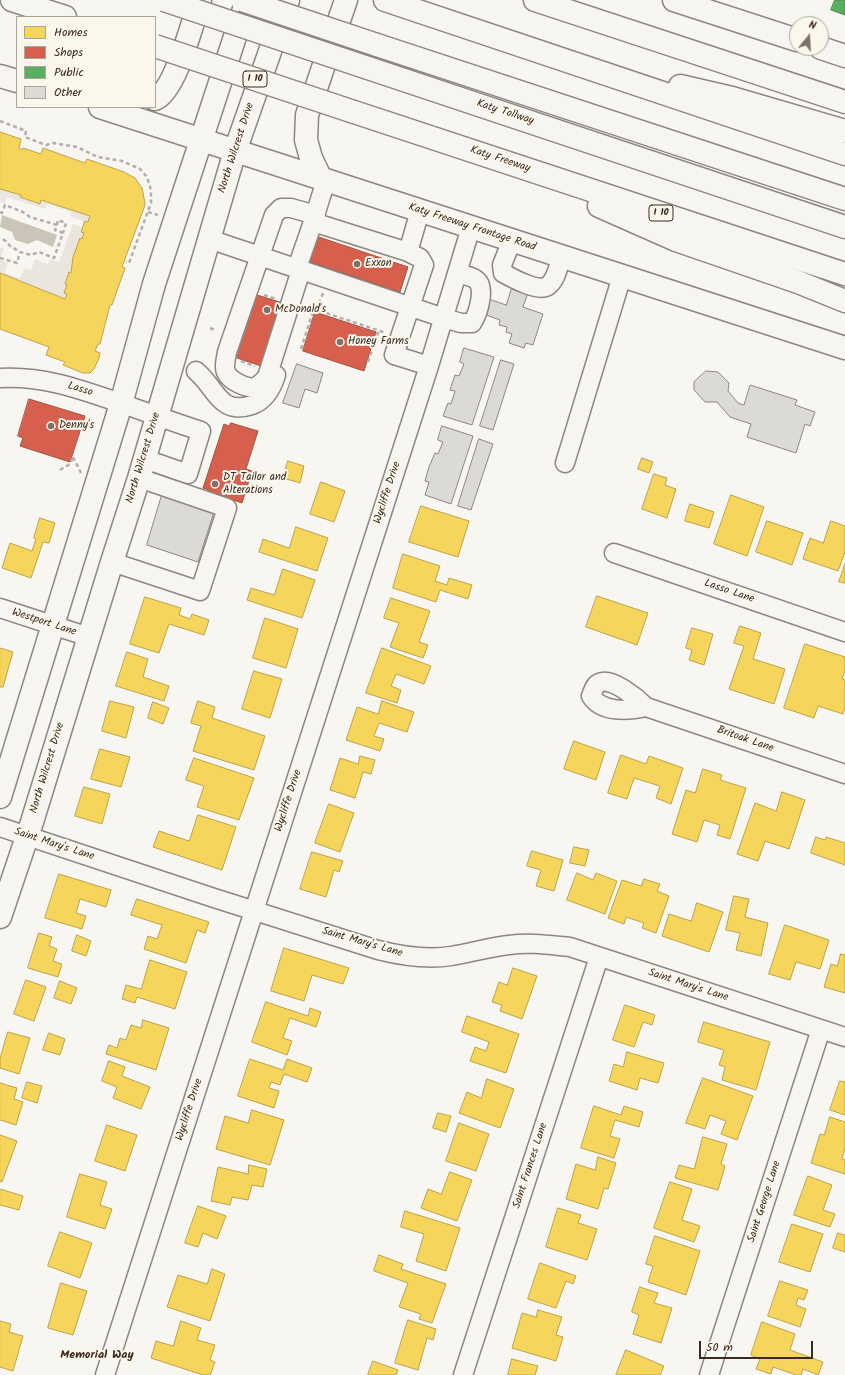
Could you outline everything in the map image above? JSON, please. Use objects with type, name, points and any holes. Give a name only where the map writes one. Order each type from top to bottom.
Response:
[{"type":"main road","points":[[12,0],[62,16]]},
{"type":"main road","name":"Katy Tollway","points":[[164,0],[845,227]]},
{"type":"main road","points":[[156,99],[162,96],[174,78],[200,0]]},
{"type":"main road","points":[[242,0],[845,200]]},
{"type":"main road","points":[[0,797],[121,404],[154,284],[247,0]]},
{"type":"main road","name":"North Wilcrest Drive","points":[[0,917],[27,836],[142,468],[235,150],[288,0]]},
{"type":"main road","points":[[324,179],[311,158],[306,140],[307,116],[346,0]]},
{"type":"main road","points":[[535,0],[845,102]]},
{"type":"main road","points":[[674,0],[789,37]]},
{"type":"main road","points":[[388,1],[845,154]]},
{"type":"main road","name":"Katy Freeway","points":[[156,46],[845,274]]},
{"type":"main road","points":[[829,51],[845,56]]},
{"type":"main road","points":[[538,52],[732,98],[845,131]]},
{"type":"main road","points":[[0,76],[16,81]]},
{"type":"main road","name":"Katy Freeway Frontage Road","points":[[108,108],[200,140],[235,150],[845,348]]},
{"type":"main road","points":[[477,152],[676,240],[798,282],[845,301]]},
{"type":"street","points":[[172,364],[196,371],[205,378],[218,397],[231,408],[242,408],[256,403],[270,392],[303,270],[324,179]]},
{"type":"street","points":[[303,270],[267,378],[256,386],[247,386],[237,382],[227,375],[226,359],[274,215],[281,208],[291,208],[314,218],[408,252],[420,258],[424,265],[394,356],[429,366]]},
{"type":"street","points":[[408,252],[420,211]]},
{"type":"street","name":"Wycliffe Drive","points":[[105,1375],[429,366],[471,227]]},
{"type":"street","points":[[209,240],[444,318],[461,323],[472,323],[481,294],[480,284],[475,279],[457,273]]},
{"type":"street","points":[[503,273],[502,265],[512,240]]},
{"type":"street","points":[[503,273],[516,280],[543,289],[548,287],[554,279],[562,256]]},
{"type":"street","points":[[480,284],[503,273]]},
{"type":"street","points":[[565,463],[622,276]]},
{"type":"street","points":[[196,371],[226,359]]},
{"type":"street","name":"Lasso","points":[[0,378],[13,377],[63,384],[202,431],[188,474],[142,468]]},
{"type":"street","points":[[112,562],[200,591],[227,508],[142,468]]},
{"type":"street","name":"Lasso Lane","points":[[614,553],[845,632]]},
{"type":"street","name":"Westport Lane","points":[[0,608],[89,637]]},
{"type":"street","name":"Britoak Lane","points":[[646,707],[845,774]]},
{"type":"street","name":"Saint Mary's Lane","points":[[0,827],[254,910],[402,956],[428,958],[450,957],[508,945],[538,943],[570,948],[845,1037]]},
{"type":"street","name":"Saint Frances Lane","points":[[464,1375],[599,957]]},
{"type":"street","name":"Saint George Lane","points":[[709,1375],[821,1029]]},
{"type":"path","points":[[0,121],[26,131],[25,137],[46,145],[53,143],[77,147],[98,157],[122,161],[140,169],[147,178],[151,190],[151,203],[129,263],[126,262]]},
{"type":"path","points":[[0,212],[2,213],[5,205],[23,212],[30,217],[57,225]]},
{"type":"path","points":[[0,238],[20,252],[31,255],[39,252],[54,258],[66,223],[58,220],[55,230],[62,233]]},
{"type":"path","points":[[0,258],[16,263],[20,252]]},
{"type":"path","points":[[318,310],[323,293]]},
{"type":"path","points":[[263,295],[278,300]]},
{"type":"path","points":[[301,349],[314,308],[392,335]]},
{"type":"path","points":[[210,328],[215,330]]},
{"type":"path","points":[[368,362],[379,330]]},
{"type":"path","points":[[60,470],[70,464],[73,457],[83,477]]},
{"type":"shaded area","points":[[0,189],[21,195],[20,197],[40,204],[41,200],[90,216],[82,239],[80,238],[71,273],[69,272],[65,284],[67,285],[64,293],[67,294],[65,299],[0,273],[0,260],[8,263],[5,273],[20,278],[24,268],[31,270],[35,259],[48,264],[50,259],[59,262],[73,224],[82,227],[83,221],[70,216],[71,212],[47,204],[45,209],[7,197],[5,203],[0,202]]},
{"type":"shaded area","points":[[2,215],[57,235],[53,247],[37,240],[28,244],[15,240],[12,232],[0,227]]},
{"type":"shaded area","points":[[0,247],[4,249],[0,260]]},
{"type":"building: Homes","points":[[0,132],[21,139],[19,148],[22,150],[23,148],[41,154],[43,148],[85,163],[87,159],[124,172],[135,178],[142,188],[145,203],[144,208],[122,267],[125,268],[112,305],[110,305],[100,344],[98,344],[95,351],[100,353],[99,358],[94,369],[90,373],[83,373],[63,365],[65,362],[46,355],[49,347],[0,329],[0,273],[65,299],[67,294],[64,293],[67,285],[65,284],[69,272],[71,273],[73,257],[80,238],[82,239],[84,233],[81,232],[85,221],[88,222],[90,216],[41,200],[40,204],[20,197],[21,195],[0,189]]},
{"type":"building: Homes","points":[[642,458],[653,462],[649,473],[638,469]]},
{"type":"building: Homes","points":[[288,461],[304,466],[300,483],[283,478]]},
{"type":"building: Homes","points":[[654,474],[667,478],[665,485],[676,489],[667,518],[642,509]]},
{"type":"building: Homes","points":[[321,482],[345,491],[334,522],[310,514]]},
{"type":"building: Homes","points":[[731,495],[764,507],[747,556],[714,544]]},
{"type":"building: Homes","points":[[690,504],[714,512],[709,528],[685,521]]},
{"type":"building: Homes","points":[[421,506],[469,521],[458,557],[409,542]]},
{"type":"building: Homes","points":[[40,518],[55,523],[49,543],[43,542],[31,578],[2,568],[10,543],[32,551]]},
{"type":"building: Homes","points":[[767,521],[803,533],[792,565],[756,552]]},
{"type":"building: Homes","points":[[831,521],[845,526],[845,552],[838,571],[803,559],[810,538],[823,543]]},
{"type":"building: Homes","points":[[296,527],[328,538],[317,571],[259,552],[263,539],[289,548]]},
{"type":"building: Homes","points":[[403,554],[440,566],[435,581],[447,585],[449,578],[472,585],[468,599],[440,590],[436,602],[393,588]]},
{"type":"building: Homes","points":[[845,564],[845,583],[839,582]]},
{"type":"building: Homes","points":[[283,569],[315,580],[302,618],[247,600],[251,588],[274,595]]},
{"type":"building: Homes","points":[[597,596],[648,613],[637,645],[586,627]]},
{"type":"building: Homes","points":[[145,597],[181,608],[179,615],[190,619],[192,614],[209,620],[204,635],[169,624],[159,653],[130,644]]},
{"type":"building: Homes","points":[[391,598],[430,611],[419,642],[428,645],[423,658],[390,647],[399,623],[384,618]]},
{"type":"building: Homes","points":[[265,618],[298,629],[286,668],[253,658]]},
{"type":"building: Homes","points":[[740,626],[761,633],[753,659],[785,669],[774,704],[729,689],[744,646],[734,643]]},
{"type":"building: Homes","points":[[692,628],[713,634],[704,665],[689,660],[692,650],[686,648]]},
{"type":"building: Homes","points":[[805,644],[845,657],[845,671],[842,679],[845,680],[845,707],[843,714],[818,706],[814,718],[784,708]]},
{"type":"building: Homes","points":[[0,648],[13,652],[3,687],[0,687]]},
{"type":"building: Homes","points":[[382,648],[431,666],[424,684],[396,674],[391,686],[401,690],[397,703],[366,693]]},
{"type":"building: Homes","points":[[127,652],[148,659],[143,677],[169,686],[164,701],[116,686]]},
{"type":"building: Homes","points":[[254,671],[282,679],[270,718],[242,709]]},
{"type":"building: Homes","points":[[110,701],[134,707],[126,738],[102,731]]},
{"type":"building: Homes","points":[[198,701],[215,707],[212,718],[265,736],[254,770],[193,751],[201,726],[191,723]]},
{"type":"building: Homes","points":[[382,701],[414,712],[407,732],[379,723],[374,736],[384,739],[380,751],[346,740],[357,707],[378,714]]},
{"type":"building: Homes","points":[[153,702],[169,708],[163,724],[148,718]]},
{"type":"building: Homes","points":[[574,741],[605,752],[596,780],[564,769]]},
{"type":"building: Homes","points":[[100,749],[130,757],[121,787],[91,779]]},
{"type":"building: Homes","points":[[621,755],[646,764],[649,756],[683,768],[671,804],[656,798],[660,786],[634,778],[627,799],[608,793]]},
{"type":"building: Homes","points":[[360,756],[375,760],[371,774],[363,772],[355,798],[330,790],[340,758],[358,764]]},
{"type":"building: Homes","points":[[194,758],[254,778],[239,820],[197,807],[204,786],[186,780]]},
{"type":"building: Homes","points":[[703,769],[722,775],[720,780],[746,788],[730,839],[717,835],[720,825],[704,820],[697,842],[672,834],[686,790],[695,793]]},
{"type":"building: Homes","points":[[84,787],[110,794],[102,824],[75,816]]},
{"type":"building: Homes","points":[[782,792],[805,800],[789,849],[765,841],[758,861],[737,854],[755,803],[776,811]]},
{"type":"building: Homes","points":[[329,804],[354,813],[340,852],[315,843]]},
{"type":"building: Homes","points":[[198,815],[236,827],[222,870],[153,847],[159,831],[189,841]]},
{"type":"building: Homes","points":[[816,837],[825,840],[826,837],[845,843],[845,865],[811,853]]},
{"type":"building: Homes","points":[[574,847],[589,850],[585,866],[570,863]]},
{"type":"building: Homes","points":[[532,851],[563,860],[554,891],[536,886],[541,870],[527,866]]},
{"type":"building: Homes","points":[[312,852],[343,861],[339,872],[334,870],[326,897],[300,889]]},
{"type":"building: Homes","points":[[577,873],[593,880],[596,873],[617,881],[605,914],[567,900]]},
{"type":"building: Homes","points":[[59,874],[111,890],[106,907],[80,899],[76,913],[86,916],[82,929],[45,918]]},
{"type":"building: Homes","points":[[644,879],[660,884],[657,891],[669,896],[656,933],[642,928],[644,923],[626,917],[624,924],[608,918],[622,880],[641,886]]},
{"type":"building: Homes","points":[[734,896],[749,899],[745,917],[768,923],[761,956],[736,950],[740,933],[726,930]]},
{"type":"building: Homes","points":[[137,899],[209,922],[205,933],[197,930],[186,963],[144,949],[148,936],[157,939],[162,925],[131,915]]},
{"type":"building: Homes","points":[[697,903],[723,912],[709,952],[662,936],[669,914],[691,921]]},
{"type":"building: Homes","points":[[785,925],[829,940],[820,969],[796,962],[790,980],[769,974]]},
{"type":"building: Homes","points":[[39,933],[52,937],[49,946],[57,949],[53,961],[62,964],[58,977],[28,968]]},
{"type":"building: Homes","points":[[77,935],[91,941],[86,956],[72,951]]},
{"type":"building: Homes","points":[[284,948],[349,968],[343,984],[312,975],[304,1001],[271,991]]},
{"type":"building: Homes","points":[[841,954],[845,955],[845,993],[824,987],[831,964],[837,966]]},
{"type":"building: Homes","points":[[150,960],[187,972],[175,1009],[137,997],[135,1003],[122,999],[126,985],[141,989]]},
{"type":"building: Homes","points":[[513,968],[537,976],[522,1019],[500,1011],[502,1005],[492,1002],[499,982],[507,985]]},
{"type":"building: Homes","points":[[26,980],[46,987],[34,1021],[14,1014]]},
{"type":"building: Homes","points":[[60,981],[77,988],[71,1004],[54,998]]},
{"type":"building: Homes","points":[[266,1002],[308,1016],[310,1008],[321,1012],[316,1027],[290,1018],[283,1038],[292,1041],[287,1055],[252,1042]]},
{"type":"building: Homes","points":[[625,1005],[655,1015],[652,1025],[643,1022],[634,1047],[613,1040]]},
{"type":"building: Homes","points":[[467,1016],[519,1034],[506,1073],[470,1061],[475,1047],[486,1051],[489,1042],[462,1032]]},
{"type":"building: Homes","points":[[143,1020],[169,1028],[156,1070],[106,1054],[109,1045],[117,1048],[120,1038],[126,1040],[131,1025],[141,1028]]},
{"type":"building: Homes","points":[[704,1022],[770,1042],[756,1090],[722,1080],[725,1067],[719,1065],[724,1050],[698,1042]]},
{"type":"building: Homes","points":[[8,1032],[30,1038],[19,1074],[0,1068],[0,1059]]},
{"type":"building: Homes","points":[[49,1033],[65,1039],[60,1055],[43,1050]]},
{"type":"building: Homes","points":[[627,1052],[664,1063],[658,1083],[640,1078],[637,1090],[609,1081],[614,1064],[623,1067]]},
{"type":"building: Homes","points":[[250,1059],[283,1070],[287,1059],[312,1068],[307,1082],[284,1074],[280,1085],[271,1082],[269,1088],[279,1091],[274,1108],[238,1096]]},
{"type":"building: Homes","points":[[109,1061],[125,1067],[122,1076],[150,1087],[141,1109],[113,1098],[117,1087],[102,1081]]},
{"type":"building: Homes","points":[[703,1078],[753,1096],[737,1140],[721,1134],[726,1121],[710,1115],[705,1129],[686,1123]]},
{"type":"building: Homes","points":[[487,1079],[514,1089],[500,1128],[459,1113],[467,1092],[481,1098]]},
{"type":"building: Homes","points":[[840,1081],[845,1082],[845,1115],[830,1110]]},
{"type":"building: Homes","points":[[27,1082],[42,1086],[37,1103],[22,1098]]},
{"type":"building: Homes","points":[[0,1083],[17,1088],[14,1099],[23,1102],[16,1125],[0,1120]]},
{"type":"building: Homes","points":[[594,1106],[621,1115],[624,1106],[643,1112],[639,1127],[615,1120],[610,1136],[620,1139],[614,1158],[581,1148]]},
{"type":"building: Homes","points":[[252,1110],[284,1120],[270,1165],[216,1149],[225,1116],[248,1123]]},
{"type":"building: Homes","points":[[438,1113],[451,1116],[446,1132],[433,1128]]},
{"type":"building: Homes","points":[[830,1117],[845,1122],[845,1148],[842,1159],[845,1160],[845,1174],[811,1163],[820,1134],[824,1135]]},
{"type":"building: Homes","points":[[459,1123],[489,1134],[476,1171],[446,1161]]},
{"type":"building: Homes","points":[[107,1125],[137,1135],[125,1171],[95,1161]]},
{"type":"building: Homes","points":[[0,1135],[17,1141],[2,1182],[0,1181]]},
{"type":"building: Homes","points":[[703,1137],[727,1144],[721,1164],[725,1166],[718,1190],[675,1178],[679,1165],[694,1169]]},
{"type":"building: Homes","points":[[598,1157],[616,1163],[608,1189],[604,1188],[598,1209],[566,1199],[576,1164],[595,1170]]},
{"type":"building: Homes","points":[[249,1165],[267,1169],[263,1187],[252,1185],[248,1200],[232,1197],[230,1205],[211,1201],[218,1167],[248,1174]]},
{"type":"building: Homes","points":[[450,1172],[472,1180],[457,1221],[421,1208],[428,1189],[441,1194]]},
{"type":"building: Homes","points":[[80,1174],[107,1182],[100,1205],[112,1209],[105,1229],[67,1217]]},
{"type":"building: Homes","points":[[808,1176],[832,1185],[823,1210],[835,1214],[830,1227],[794,1215]]},
{"type":"building: Homes","points":[[670,1182],[692,1189],[682,1220],[700,1226],[694,1242],[654,1228]]},
{"type":"building: Homes","points":[[0,1189],[23,1196],[19,1210],[0,1205]]},
{"type":"building: Homes","points":[[198,1206],[226,1216],[217,1239],[203,1233],[198,1247],[185,1243]]},
{"type":"building: Homes","points":[[558,1208],[581,1215],[578,1223],[597,1229],[587,1260],[546,1247]]},
{"type":"building: Homes","points":[[405,1211],[460,1228],[446,1271],[416,1261],[424,1234],[401,1227]]},
{"type":"building: Homes","points":[[792,1224],[823,1234],[810,1272],[779,1262]]},
{"type":"building: Homes","points":[[60,1232],[92,1243],[80,1278],[48,1266]]},
{"type":"building: Homes","points":[[838,1233],[845,1235],[845,1252],[833,1248]]},
{"type":"building: Homes","points":[[655,1236],[700,1251],[686,1295],[648,1282],[653,1266],[646,1264]]},
{"type":"building: Homes","points":[[379,1255],[403,1264],[401,1269],[446,1284],[432,1323],[419,1319],[421,1314],[399,1307],[408,1283],[374,1271]]},
{"type":"building: Homes","points":[[540,1263],[576,1276],[573,1284],[566,1281],[556,1308],[528,1299]]},
{"type":"building: Homes","points":[[212,1269],[225,1274],[210,1321],[167,1307],[178,1275],[207,1284]]},
{"type":"building: Homes","points":[[780,1281],[808,1290],[804,1300],[798,1298],[796,1305],[806,1309],[800,1327],[768,1316]]},
{"type":"building: Homes","points":[[61,1283],[87,1291],[73,1335],[48,1328]]},
{"type":"building: Homes","points":[[640,1287],[658,1293],[654,1303],[672,1308],[661,1343],[633,1334],[639,1315],[632,1312]]},
{"type":"building: Homes","points":[[538,1310],[562,1317],[556,1335],[563,1337],[556,1361],[512,1348],[522,1313],[536,1317]]},
{"type":"building: Homes","points":[[408,1320],[436,1329],[433,1340],[427,1338],[418,1370],[395,1363]]},
{"type":"building: Homes","points":[[0,1321],[11,1324],[9,1332],[23,1336],[13,1371],[0,1367]]},
{"type":"building: Homes","points":[[181,1321],[201,1328],[197,1340],[215,1345],[210,1360],[215,1362],[210,1375],[203,1375],[151,1358],[156,1341],[173,1346]]},
{"type":"building: Homes","points":[[762,1322],[795,1334],[790,1350],[823,1362],[818,1375],[803,1369],[801,1375],[796,1375],[773,1367],[771,1374],[756,1369],[760,1359],[751,1355]]},
{"type":"building: Homes","points":[[626,1350],[664,1366],[660,1375],[616,1375]]},
{"type":"building: Homes","points":[[512,1359],[538,1366],[535,1375],[508,1375]]},
{"type":"building: Homes","points":[[373,1361],[398,1370],[396,1375],[368,1375]]},
{"type":"building: Shops","name":"Exxon","points":[[313,235],[408,267],[400,292],[305,260]]},
{"type":"building: Shops","points":[[257,295],[286,304],[267,368],[237,358]]},
{"type":"building: Shops","name":"Honey Farms","points":[[315,312],[376,332],[364,371],[303,351]]},
{"type":"building: Shops","name":"Denny's","points":[[29,399],[85,416],[70,462],[20,446],[23,438],[18,436]]},
{"type":"building: Shops","points":[[231,423],[258,431],[246,469],[252,471],[242,503],[209,492],[209,490],[203,488],[224,424],[229,426]]},
{"type":"building: Public","points":[[835,0],[845,0],[845,15],[831,10]]},
{"type":"building: Other","points":[[514,281],[530,287],[523,307],[543,314],[533,345],[526,343],[524,348],[509,343],[512,334],[506,332],[507,327],[499,325],[500,320],[478,312],[483,297],[506,305]]},
{"type":"building: Other","points":[[464,348],[494,357],[472,425],[443,416],[448,403],[451,404],[455,391],[450,390],[455,375],[459,376],[464,364],[460,362]]},
{"type":"building: Other","points":[[501,360],[514,364],[493,430],[480,426]]},
{"type":"building: Other","points":[[297,364],[323,373],[317,393],[305,389],[299,408],[283,403]]},
{"type":"building: Other","points":[[706,371],[718,372],[729,383],[728,391],[738,403],[744,405],[750,385],[797,400],[795,405],[815,412],[810,426],[805,424],[796,453],[747,437],[751,424],[730,417],[717,402],[705,402],[694,390],[694,382]]},
{"type":"building: Other","points":[[442,426],[473,436],[451,504],[425,495],[429,482],[425,481],[429,467],[435,453],[438,454],[443,442],[438,440]]},
{"type":"building: Other","points":[[479,439],[493,444],[471,510],[458,506]]},
{"type":"building: Other","points":[[162,495],[214,512],[198,562],[147,545]]},
{"type":"place","name":"Exxon","points":[[357,264]]},
{"type":"place","name":"McDonald's","points":[[267,310]]},
{"type":"place","name":"Honey Farms","points":[[340,342]]},
{"type":"place","name":"Denny's","points":[[51,426]]},
{"type":"place","name":"DT Tailor and Alterations","points":[[215,484]]},
{"type":"district","name":"Memorial Way","points":[[97,1356]]}]
